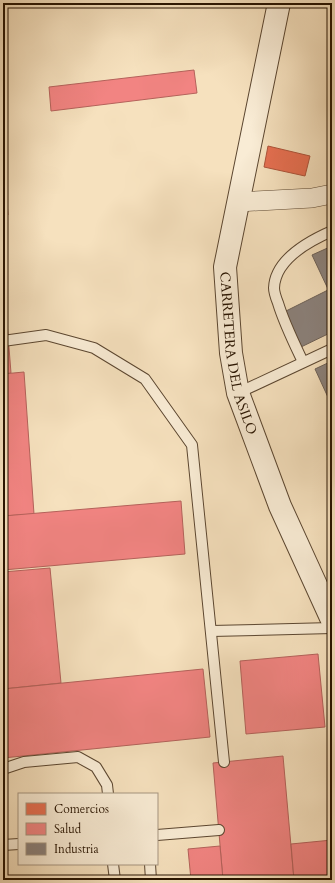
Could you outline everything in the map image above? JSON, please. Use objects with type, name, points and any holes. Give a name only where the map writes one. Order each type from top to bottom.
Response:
[{"type":"street","name":"CARRETERA DEL ASILO","points":[[279,3],[225,267],[231,353],[238,393],[280,506],[331,619]]},
{"type":"street","points":[[238,202],[312,198],[332,194]]},
{"type":"lane","points":[[303,362],[282,314],[274,290],[276,275],[291,256],[321,236],[332,231]]},
{"type":"lane","points":[[3,341],[46,335],[94,348],[145,379],[192,445],[224,762]]},
{"type":"lane","points":[[238,393],[332,349]]},
{"type":"lane","points":[[211,631],[331,619]]},
{"type":"lane","points":[[3,769],[24,762],[78,757],[96,767],[107,785],[108,793]]},
{"type":"lane","points":[[158,835],[219,830]]},
{"type":"lane","points":[[3,845],[18,844]]},
{"type":"lane","points":[[113,865],[115,880]]},
{"type":"lane","points":[[150,865],[151,880]]},
{"type":"building: Comercios","points":[[268,146],[310,156],[305,176],[264,167]]},
{"type":"building: Salud","points":[[194,70],[197,93],[51,111],[49,87]]},
{"type":"building: Salud","points":[[4,163],[8,215],[3,215]]},
{"type":"building: Salud","points":[[3,297],[5,297],[11,373],[3,374]]},
{"type":"building: Salud","points":[[24,372],[34,514],[3,516],[3,374]]},
{"type":"building: Salud","points":[[181,501],[185,554],[3,570],[3,516]]},
{"type":"building: Salud","points":[[50,568],[61,683],[3,689],[3,572]]},
{"type":"building: Salud","points":[[318,654],[325,727],[246,734],[240,661]]},
{"type":"building: Salud","points":[[203,669],[210,737],[3,758],[3,689]]},
{"type":"building: Salud","points":[[283,756],[294,880],[223,880],[213,763]]},
{"type":"building: Salud","points":[[332,840],[332,880],[294,880],[291,844]]},
{"type":"building: Salud","points":[[220,846],[223,880],[191,880],[188,849]]},
{"type":"building: Industria","points":[[332,246],[332,288],[328,289],[312,255]]},
{"type":"building: Industria","points":[[332,288],[332,332],[301,347],[284,312]]},
{"type":"building: Industria","points":[[332,361],[332,406],[315,369]]}]
